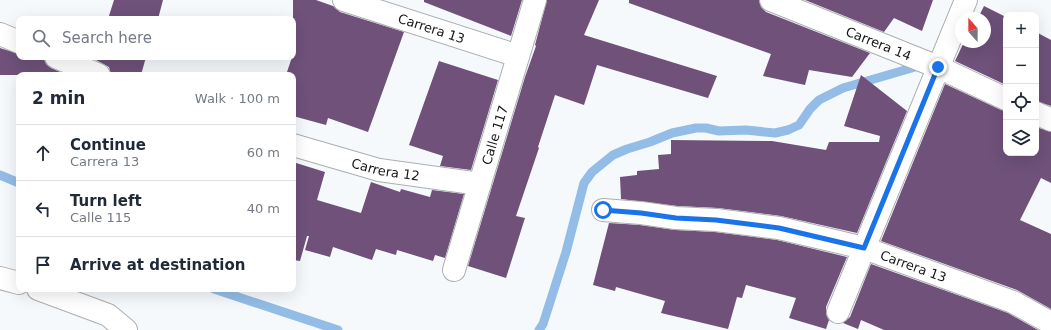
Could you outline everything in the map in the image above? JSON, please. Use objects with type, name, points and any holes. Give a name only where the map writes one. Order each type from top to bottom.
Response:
[{"type":"street","name":"Carrera 13","points":[[344,0],[518,56]]},
{"type":"street","name":"Calle 117","points":[[454,270],[535,0]]},
{"type":"street","name":"Carrera 14","points":[[771,0],[938,67],[1003,98]]},
{"type":"street","points":[[838,312],[966,0]]},
{"type":"street","points":[[0,34],[16,41]]},
{"type":"street","points":[[63,60],[92,72]]},
{"type":"street","points":[[1039,114],[1051,120]]},
{"type":"street","name":"Carrera 12","points":[[296,146],[379,170],[480,184]]},
{"type":"street","name":"Carrera 13","points":[[603,210],[676,218],[716,220],[779,228],[864,248],[1013,302],[1051,322]]},
{"type":"street","points":[[0,278],[16,282]]},
{"type":"street","points":[[46,292],[108,315],[126,330]]},
{"type":"building","points":[[114,0],[163,0],[159,16],[109,16]]},
{"type":"building","points":[[293,0],[316,0],[333,6],[340,12],[404,32],[368,132],[328,118],[326,125],[296,117],[296,72],[287,72],[291,60],[296,60],[296,16],[293,16]]},
{"type":"building","points":[[424,0],[522,0],[511,36],[424,2]]},
{"type":"building","points":[[547,0],[599,0],[584,35],[717,76],[708,98],[597,65],[584,105],[555,95],[516,216],[525,218],[506,278],[468,266],[525,77],[536,46],[535,45]]},
{"type":"building","points":[[629,0],[759,0],[761,7],[766,12],[870,53],[852,77],[809,70],[805,85],[763,76],[771,54],[629,3]]},
{"type":"building","points":[[805,0],[933,0],[922,31],[894,18],[884,32]]},
{"type":"building","points":[[984,6],[1003,16],[1003,84],[955,61],[961,48],[991,48],[991,12],[981,12]]},
{"type":"building","points":[[1039,34],[1051,40],[1051,106],[1039,102]]},
{"type":"building","points":[[0,48],[16,53],[16,60],[44,60],[46,64],[51,68],[60,72],[16,72],[16,75],[0,75]]},
{"type":"building","points":[[96,60],[145,60],[142,72],[110,72],[109,67]]},
{"type":"building","points":[[439,61],[498,80],[471,170],[440,166],[443,156],[409,145]]},
{"type":"building","points":[[861,75],[907,111],[857,233],[781,216],[718,208],[677,206],[621,199],[620,177],[637,175],[637,171],[659,169],[658,155],[671,154],[671,140],[772,141],[826,150],[829,142],[879,142],[880,136],[844,126]]},
{"type":"building","points":[[945,84],[1003,110],[1003,156],[1039,156],[1039,128],[1051,132],[1051,183],[1041,178],[1020,220],[1051,234],[1051,309],[1017,290],[881,241]]},
{"type":"building","points":[[296,163],[325,172],[317,200],[361,213],[371,182],[400,192],[401,189],[430,197],[432,190],[464,194],[445,258],[435,255],[433,261],[397,250],[396,255],[376,249],[372,260],[333,247],[330,257],[305,250],[309,236],[307,236],[300,261],[296,260]]},
{"type":"building","points":[[609,223],[640,225],[675,230],[715,232],[777,240],[847,257],[826,307],[826,314],[829,320],[826,329],[789,318],[796,298],[746,285],[742,298],[737,297],[728,329],[661,313],[665,301],[616,287],[615,291],[593,285]]},
{"type":"building","points":[[871,264],[1008,313],[1038,330],[884,330],[861,320],[858,329],[843,323],[850,317]]},
{"type":"waterway","points":[[539,330],[543,324],[566,252],[584,183],[592,172],[613,155],[672,133],[696,128],[706,128],[719,131],[746,130],[775,133],[788,130],[799,125],[810,109],[819,100],[843,88],[922,65]]},
{"type":"waterway","points":[[0,175],[16,182]]},
{"type":"waterway","points":[[223,292],[338,330]]},
{"type":"route","points":[[603,210],[676,218],[716,220],[779,228],[864,248],[938,67]]}]
